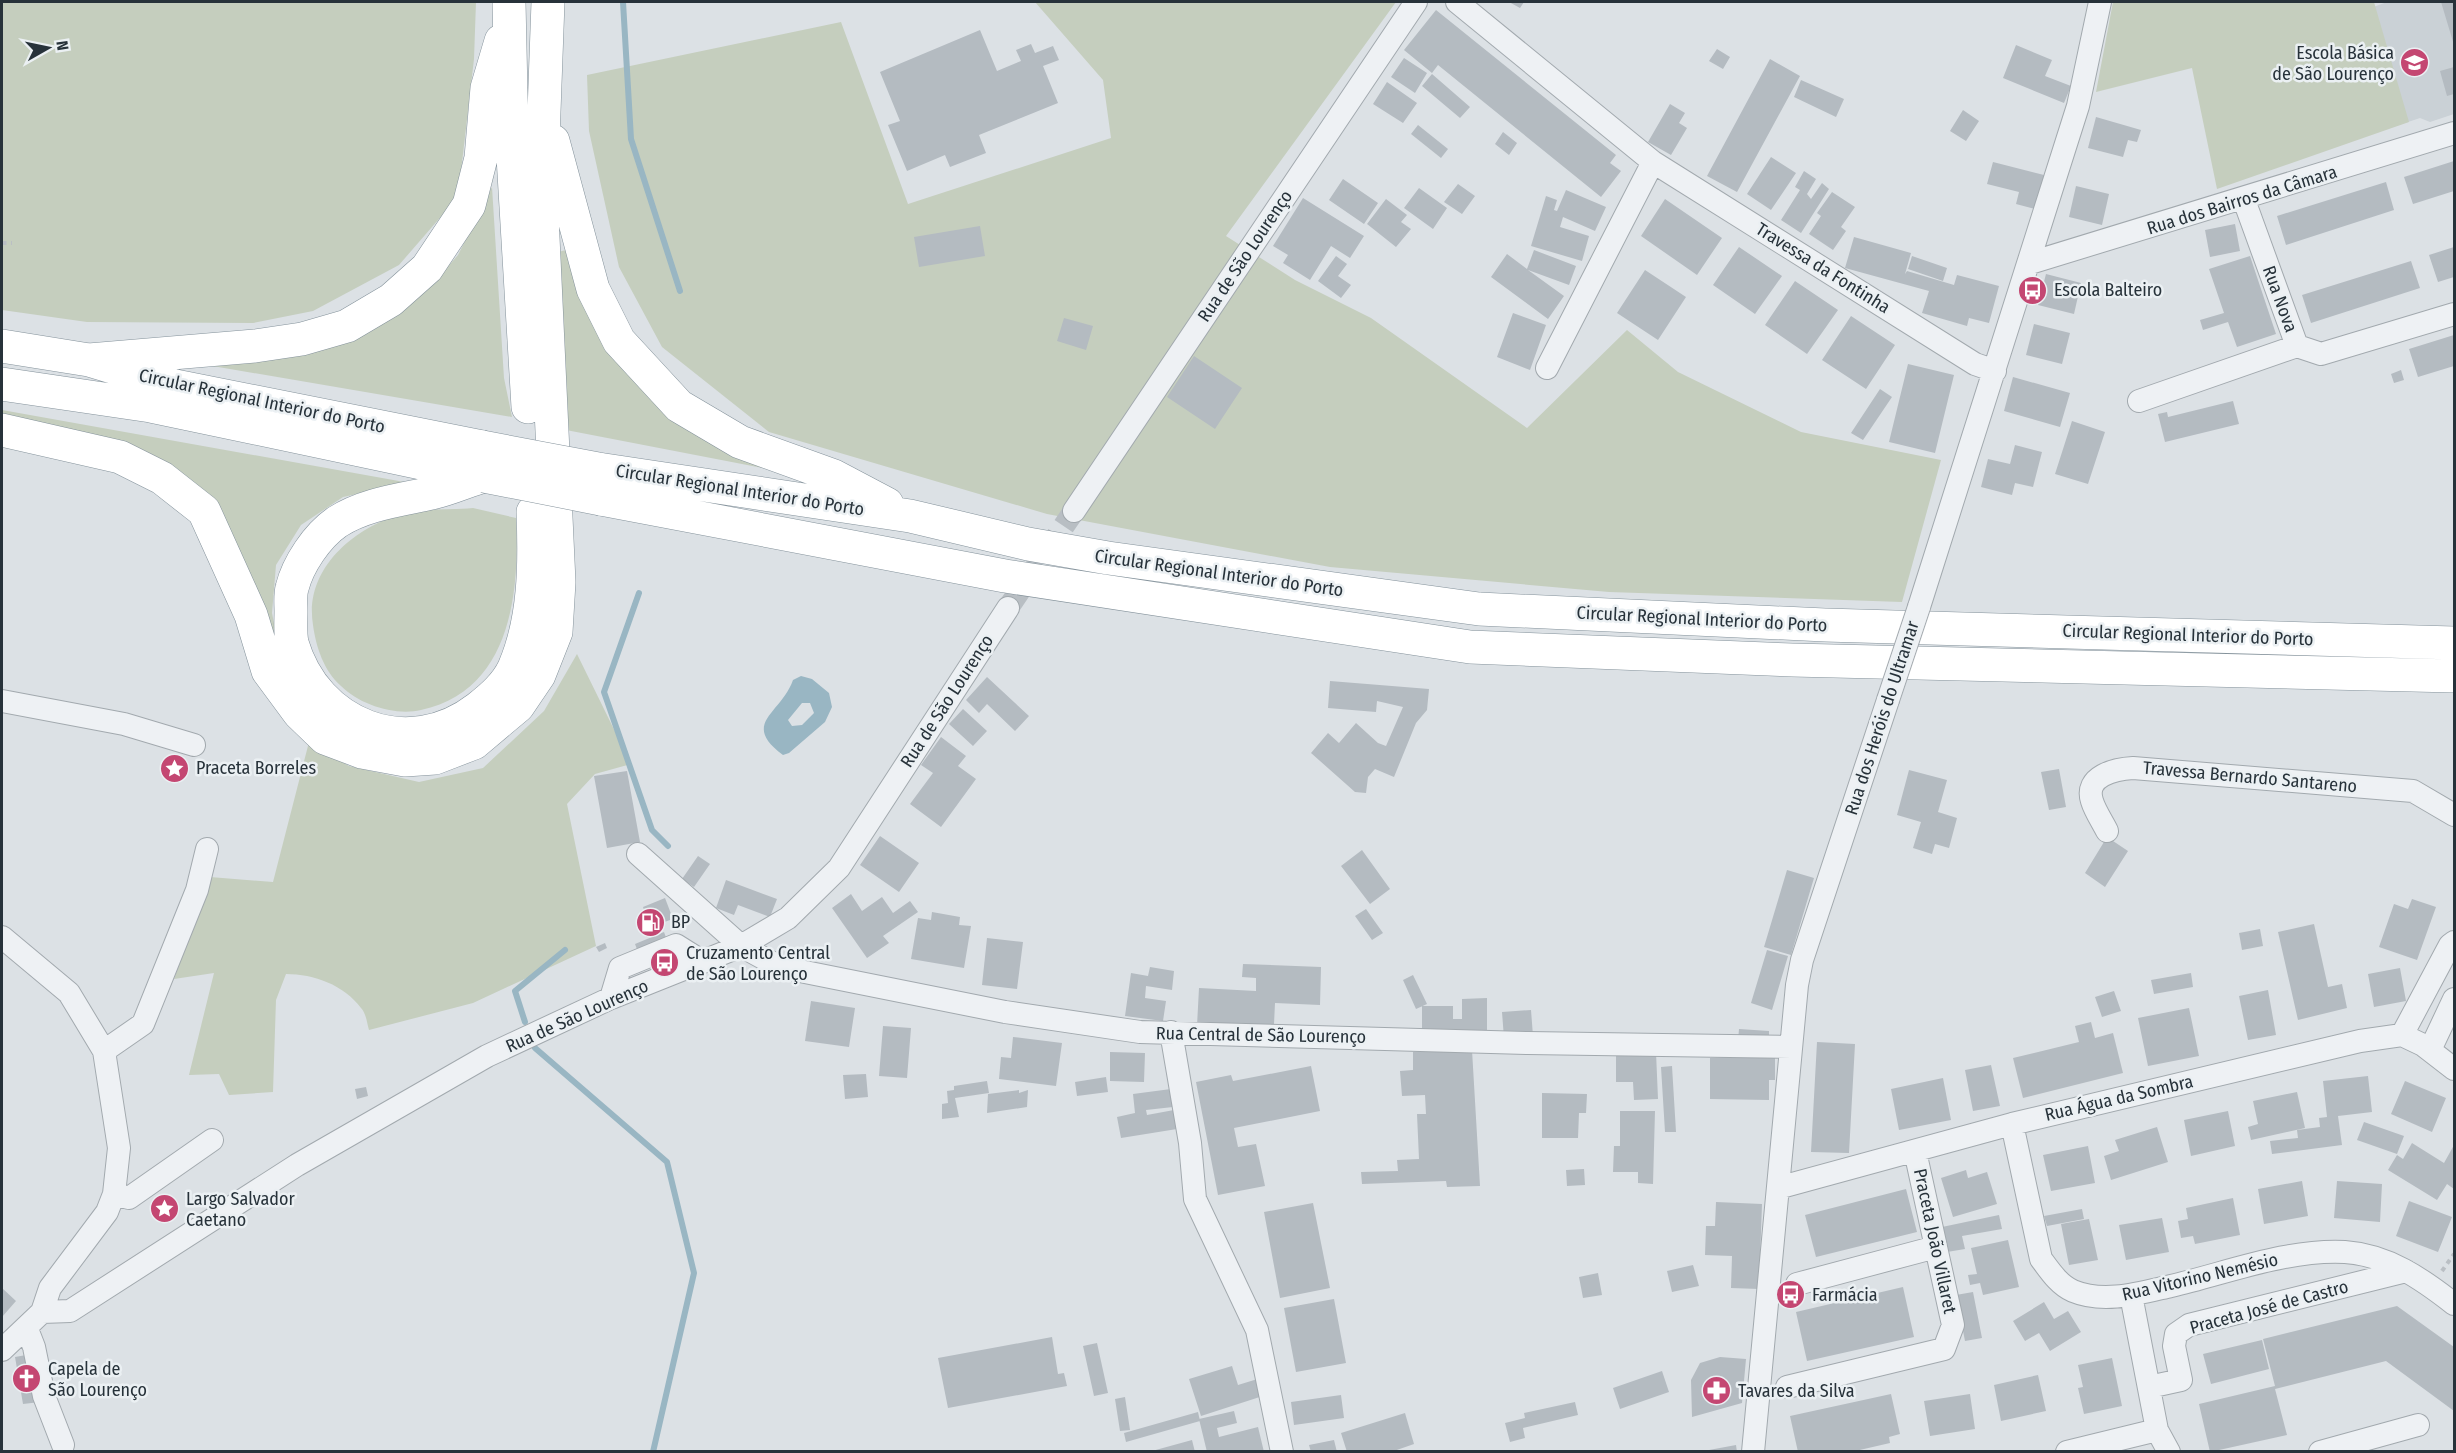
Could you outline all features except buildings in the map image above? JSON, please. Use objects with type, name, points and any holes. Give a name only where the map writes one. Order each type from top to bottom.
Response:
[{"type":"highway","points":[[2,430],[120,457],[162,478],[204,512],[251,615],[268,671],[298,713],[325,738],[362,752],[405,760],[435,758],[474,743],[518,706],[539,675],[556,632],[560,582],[541,194],[548,2]]},
{"type":"highway","points":[[89,360],[255,346],[302,339],[347,326],[391,300],[428,268],[469,205],[482,158],[487,88],[509,8]]},
{"type":"highway","points":[[483,461],[434,493],[366,508],[337,523],[310,550],[291,589],[291,641],[309,684],[345,718],[373,730],[419,733],[461,721],[495,695],[513,669],[529,623],[535,556],[512,140],[509,8]]},
{"type":"highway","points":[[545,117],[593,289],[619,341],[679,406],[741,442],[834,476],[910,516]]},
{"type":"highway","name":"Circular Regional Interior do Porto","points":[[2,346],[89,360],[175,386],[483,461]]},
{"type":"highway","name":"Circular Regional Interior do Porto","points":[[2,384],[151,406],[483,461],[599,484],[910,516],[1028,544],[1108,558],[1479,609],[1825,625],[2454,643]]},
{"type":"highway","name":"Circular Regional Interior do Porto","points":[[599,484],[660,513],[1005,576],[1470,647],[1792,660],[2454,676]]},
{"type":"street","name":"Rua de São Lourenço","points":[[1074,512],[1416,2]]},
{"type":"street","name":"Travessa da Fontinha","points":[[1457,2],[1653,162],[1975,364],[1995,371]]},
{"type":"street","name":"Rua dos Heróis do Ultramar","points":[[1753,1452],[1791,1047],[1802,960],[1995,371],[2079,106],[2100,2]]},
{"type":"street","name":"Rua dos Bairros da Câmara","points":[[2030,263],[2244,200],[2454,134]]},
{"type":"street","points":[[1547,368],[1653,162]]},
{"type":"street","name":"Rua Nova","points":[[2244,200],[2297,346],[2321,354],[2454,314]]},
{"type":"street","points":[[2139,401],[2297,346]]},
{"type":"street","name":"Rua de São Lourenço","points":[[42,1312],[70,1311],[297,1165],[487,1056],[611,998],[741,946],[788,918],[839,868],[1008,608]]},
{"type":"street","points":[[2,701],[124,724],[194,745]]},
{"type":"street","name":"Travessa Bernardo Santareno","points":[[2107,831],[2091,800],[2092,789],[2096,780],[2105,774],[2133,768],[2413,790],[2454,815]]},
{"type":"street","points":[[104,1051],[143,1024],[197,890],[207,849]]},
{"type":"street","name":"Rua Central de São Lourenço","points":[[639,854],[741,946],[780,967],[1005,1012],[1140,1032],[1528,1043],[1791,1047]]},
{"type":"street","points":[[2,937],[69,993],[104,1051],[118,1148],[114,1194],[107,1212],[50,1288],[42,1312],[27,1329],[2,1350]]},
{"type":"street","points":[[2454,942],[2450,945],[2402,1035],[2430,1050],[2454,1069]]},
{"type":"street","points":[[2430,1050],[2454,999]]},
{"type":"street","points":[[1171,1032],[1190,1143],[1195,1199],[1257,1330],[1282,1452]]},
{"type":"street","name":"Rua Água da Sombra","points":[[1778,1188],[2012,1124],[2360,1041],[2402,1035]]},
{"type":"street","name":"Rua Vitorino Nemésio","points":[[2012,1124],[2041,1259],[2054,1277],[2071,1291],[2094,1297],[2131,1295],[2301,1254],[2346,1252],[2391,1262],[2431,1286],[2454,1305]]},
{"type":"street","points":[[114,1194],[129,1198],[212,1140]]},
{"type":"street","name":"Praceta João Villaret","points":[[1787,1388],[1944,1349],[1953,1325],[1915,1151]]},
{"type":"street","points":[[1797,1284],[1936,1247]]},
{"type":"street","name":"Praceta José de Castro","points":[[2149,1387],[2181,1380],[2174,1346],[2176,1334],[2189,1325],[2406,1271]]},
{"type":"street","points":[[2131,1295],[2157,1430],[2169,1452]]},
{"type":"street","points":[[27,1329],[34,1347],[44,1396],[63,1444]]},
{"type":"street","points":[[2320,1452],[2418,1425]]},
{"type":"street","points":[[2067,1452],[2157,1430]]},
{"type":"path","points":[[2,243],[12,243]]},
{"type":"shaded area","name":"Escola Básica de São Lourenço","points":[[2387,2],[2454,2],[2454,114],[2430,122],[2420,118],[2396,126],[2360,12]]},
{"type":"green space","points":[[2,2],[476,2],[474,59],[458,197],[399,265],[313,311],[253,323],[87,322],[2,310]]},
{"type":"green space","points":[[1035,2],[1396,2],[1226,236],[1295,280],[1371,318],[1527,428],[1627,330],[1678,372],[1801,432],[1941,460],[1902,602],[1609,592],[1330,567],[1047,514],[769,432],[662,347],[619,267],[589,131],[587,75],[841,22],[908,204],[1111,138],[1103,80]]},
{"type":"green space","points":[[2113,2],[2374,2],[2409,122],[2217,189],[2192,68],[2096,92]]},
{"type":"green space","points":[[492,187],[504,378],[512,417],[195,363],[431,286],[458,255]]},
{"type":"green space","points":[[566,250],[600,331],[799,475],[566,430],[558,252]]},
{"type":"green space","points":[[2,410],[410,483],[343,497],[301,525],[276,565],[272,613],[283,670],[214,509],[2,419]]},
{"type":"green space","points":[[473,508],[516,518],[517,548],[511,608],[503,636],[491,661],[474,683],[451,699],[421,710],[389,710],[358,699],[335,680],[316,642],[312,605],[316,587],[324,570],[335,554],[349,541],[383,521],[418,511]]},
{"type":"green space","points":[[577,654],[631,764],[595,774],[567,804],[596,946],[473,1003],[369,1030],[363,1010],[346,993],[328,982],[307,976],[286,974],[276,1000],[273,1092],[229,1095],[219,1074],[189,1075],[214,973],[174,979],[210,877],[273,882],[309,742],[349,766],[419,782],[483,768],[544,711]]},
{"type":"water","points":[[801,676],[812,679],[829,693],[832,707],[825,722],[789,753],[783,755],[765,735],[764,726],[793,680]],"holes":[[[802,703],[810,703],[814,713],[802,725],[792,726],[788,720]]]},
{"type":"waterway","points":[[623,2],[631,139],[680,291]]},
{"type":"waterway","points":[[639,593],[604,692],[652,830],[668,846]]},
{"type":"waterway","points":[[525,1022],[515,991],[565,950]]},
{"type":"waterway","points":[[535,1048],[667,1162],[694,1273],[653,1452]]},
{"type":"tunnel","points":[[1008,608],[1074,511]]},
{"type":"place","name":"Escola Básica de São Lourenço","points":[[2415,63]]},
{"type":"place","name":"Escola Balteiro","points":[[2033,290]]},
{"type":"place","name":"Praceta Borreles","points":[[175,768]]},
{"type":"place","name":"BP","points":[[650,922]]},
{"type":"place","name":"Cruzamento Central de São Lourenço","points":[[665,963]]},
{"type":"place","name":"Largo Salvador Caetano","points":[[165,1209]]},
{"type":"place","name":"Farmácia","points":[[1791,1295]]},
{"type":"place","name":"Capela de São Lourenço","points":[[27,1379]]},
{"type":"place","name":"Tavares da Silva","points":[[1717,1391]]}]
